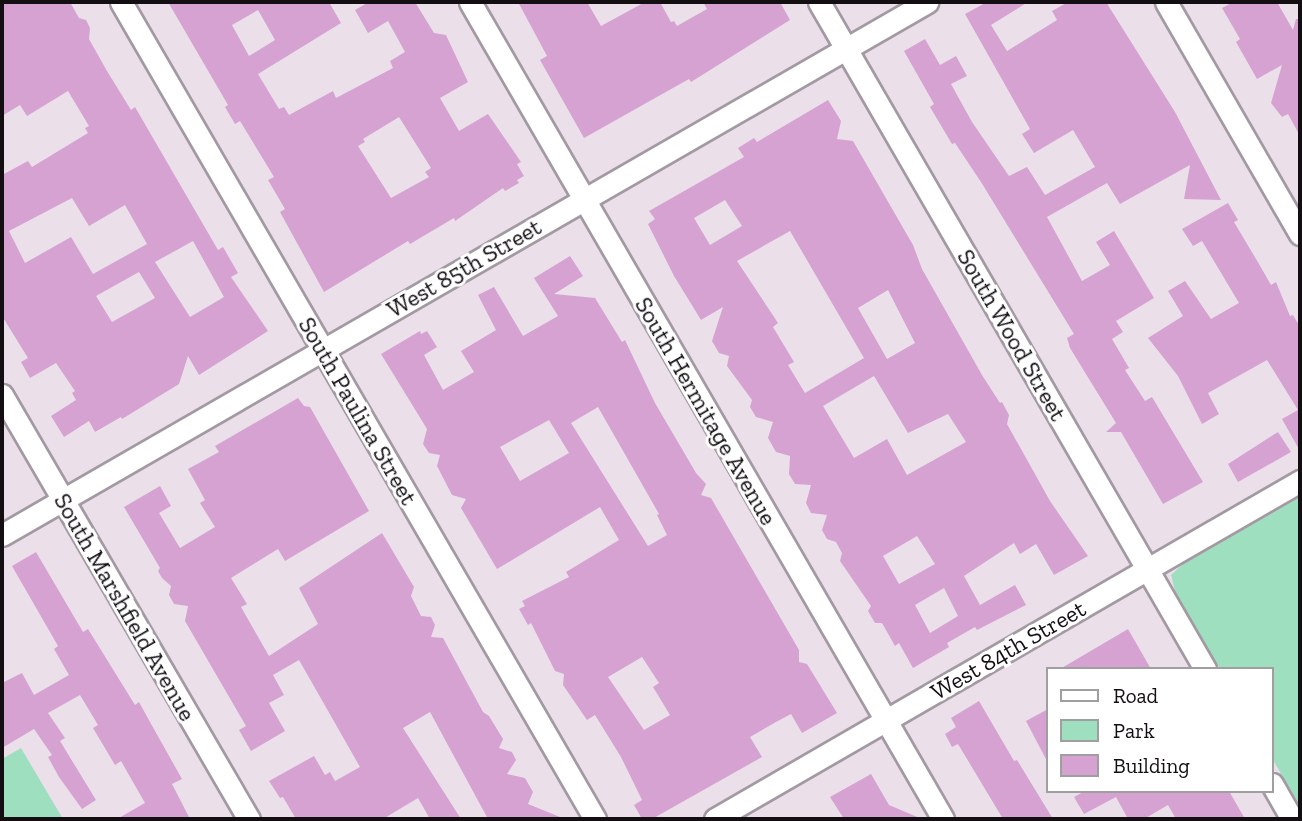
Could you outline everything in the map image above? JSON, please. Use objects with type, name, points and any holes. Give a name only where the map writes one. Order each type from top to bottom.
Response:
[{"type":"street","name":"South Paulina Street","points":[[121,2],[594,819]]},
{"type":"street","name":"South Hermitage Avenue","points":[[470,2],[943,819]]},
{"type":"street","name":"South Wood Street","points":[[819,2],[1204,667]]},
{"type":"street","name":"West 85th Street","points":[[2,535],[927,2]]},
{"type":"street","points":[[1166,2],[1300,234]]},
{"type":"street","name":"South Marshfield Avenue","points":[[2,395],[249,819]]},
{"type":"street","name":"West 84th Street","points":[[715,819],[1300,481]]},
{"type":"street","points":[[1274,788],[1292,819]]},
{"type":"green space","points":[[1300,497],[1300,807],[1274,762],[1274,667],[1219,667],[1175,591],[1171,575],[1183,564]]},
{"type":"green space","points":[[21,748],[63,819],[2,819],[2,759]]},
{"type":"building","points":[[2,2],[70,2],[79,18],[86,20],[90,28],[89,39],[107,71],[131,110],[135,107],[218,250],[223,247],[238,273],[231,277],[268,331],[199,375],[188,356],[179,384],[122,419],[121,417],[95,432],[89,421],[64,437],[51,416],[76,400],[72,393],[75,391],[56,363],[30,378],[21,362],[28,358],[2,316],[2,175],[28,161],[32,167],[88,133],[85,128],[89,126],[68,91],[27,116],[20,105],[2,116]],"holes":[[[72,198],[89,226],[125,205],[147,244],[93,274],[71,237],[25,263],[9,231]],[[193,241],[224,297],[190,317],[155,262]],[[139,272],[155,298],[112,322],[96,296]]]},
{"type":"building","points":[[168,2],[329,2],[341,23],[258,74],[279,109],[284,107],[289,115],[333,91],[336,98],[393,68],[390,61],[405,52],[388,21],[368,33],[355,10],[369,2],[415,2],[434,33],[446,35],[468,82],[440,98],[459,131],[488,114],[521,162],[517,164],[524,176],[517,180],[519,183],[505,191],[503,188],[455,221],[454,218],[410,244],[408,241],[324,292],[280,212],[285,209],[268,180],[274,177],[240,121],[235,124],[225,107],[228,105]],"holes":[[[258,10],[275,40],[249,56],[232,25]],[[399,117],[431,168],[425,172],[429,177],[391,198],[358,146],[365,142],[363,139]]]},
{"type":"building","points":[[518,2],[587,2],[601,26],[645,2],[660,2],[671,22],[674,21],[677,26],[707,9],[703,2],[780,2],[790,20],[691,82],[689,79],[584,138],[540,60],[547,56]]},
{"type":"building","points":[[987,2],[1028,2],[991,25],[1007,51],[1057,20],[1052,11],[1068,2],[1106,2],[1175,112],[1221,200],[1184,199],[1190,165],[1120,204],[1107,183],[1047,217],[1082,281],[1110,265],[1096,242],[1114,231],[1154,298],[1116,321],[1123,332],[1112,339],[1129,368],[1125,370],[1145,401],[1152,397],[1203,482],[1163,504],[1121,432],[1106,432],[1116,423],[1070,348],[1067,338],[1074,334],[981,182],[955,143],[952,144],[930,107],[934,104],[904,51],[925,39],[940,65],[956,56],[967,76],[951,84],[972,122],[1009,176],[1027,167],[1045,195],[1095,167],[1073,130],[1034,153],[1022,134],[1030,129],[965,14]]},
{"type":"building","points":[[1233,2],[1277,2],[1293,30],[1296,19],[1300,19],[1300,136],[1288,114],[1282,117],[1271,103],[1282,65],[1257,79],[1236,42],[1240,39],[1222,8]]},
{"type":"building","points":[[828,100],[841,121],[837,139],[853,141],[913,245],[922,269],[982,375],[1000,403],[1002,402],[1009,415],[1007,424],[1050,501],[1088,556],[1054,575],[1036,544],[1020,554],[1014,543],[964,576],[980,605],[1015,585],[1026,605],[977,630],[975,627],[947,643],[949,647],[913,668],[899,643],[895,646],[882,623],[875,623],[868,611],[871,606],[840,561],[842,553],[836,542],[827,539],[822,530],[827,515],[811,513],[806,503],[811,485],[795,484],[789,474],[790,456],[776,452],[768,438],[773,422],[756,417],[750,407],[752,400],[727,366],[729,356],[719,353],[712,341],[723,307],[701,320],[674,276],[648,224],[655,219],[649,211],[744,157],[738,148],[754,138],[757,142]],"holes":[[[725,200],[742,226],[710,245],[694,218]],[[790,231],[864,358],[805,393],[788,365],[794,362],[773,327],[778,323],[737,261]],[[888,290],[915,343],[887,359],[858,308]],[[874,376],[908,433],[948,414],[966,442],[907,475],[887,439],[854,458],[823,406]],[[917,536],[935,564],[899,584],[883,556]],[[944,588],[958,616],[930,633],[915,605]]]},
{"type":"building","points":[[1228,203],[1238,220],[1234,222],[1271,285],[1276,282],[1290,316],[1293,315],[1300,327],[1300,451],[1282,419],[1298,410],[1267,360],[1208,393],[1219,414],[1202,424],[1178,376],[1148,338],[1183,316],[1168,291],[1185,281],[1211,319],[1239,303],[1202,241],[1193,246],[1182,229]]},
{"type":"building","points":[[570,256],[583,276],[554,294],[595,298],[622,342],[625,340],[655,403],[696,473],[706,484],[701,495],[711,498],[799,650],[799,662],[807,664],[837,713],[802,733],[791,714],[776,722],[750,737],[762,757],[652,819],[642,819],[634,805],[642,800],[621,757],[595,715],[587,720],[563,685],[564,674],[555,671],[531,623],[528,625],[519,609],[525,606],[522,601],[569,577],[566,572],[619,540],[600,507],[497,569],[461,508],[466,499],[452,495],[437,466],[440,455],[429,453],[423,444],[427,429],[381,354],[420,331],[421,334],[427,331],[437,347],[424,355],[443,390],[474,372],[461,351],[496,330],[478,295],[494,287],[523,336],[558,316],[534,278]],"holes":[[[598,407],[659,514],[657,515],[667,535],[648,546],[571,423]],[[549,420],[569,453],[520,481],[500,447]],[[642,657],[659,683],[653,687],[670,715],[644,730],[608,677]]]},
{"type":"building","points":[[298,398],[304,406],[310,407],[369,511],[285,561],[278,549],[231,578],[247,604],[241,607],[269,656],[318,624],[299,588],[382,533],[414,587],[411,596],[421,616],[431,617],[435,625],[431,637],[443,638],[483,712],[489,716],[503,739],[499,748],[512,752],[516,760],[507,774],[525,778],[533,792],[528,804],[565,819],[488,819],[430,712],[403,728],[461,819],[430,819],[418,798],[383,819],[296,819],[283,797],[280,798],[269,781],[314,756],[325,775],[330,772],[335,781],[360,767],[299,660],[273,675],[284,695],[269,703],[285,731],[251,751],[239,730],[246,726],[185,621],[188,606],[174,604],[169,595],[171,586],[162,578],[158,571],[160,568],[124,507],[160,486],[171,506],[159,513],[180,548],[215,527],[200,503],[205,500],[188,469],[219,452],[215,446]]},
{"type":"building","points":[[1278,432],[1291,452],[1238,482],[1228,464]]},
{"type":"building","points":[[36,552],[83,632],[88,629],[135,705],[139,702],[182,779],[172,784],[190,819],[117,819],[145,803],[121,761],[115,765],[93,728],[98,725],[80,695],[48,713],[65,738],[60,741],[96,800],[82,809],[59,777],[48,757],[52,755],[34,729],[2,748],[2,683],[22,673],[34,695],[69,675],[54,649],[58,646],[12,566]]},
{"type":"building","points":[[1128,629],[1150,667],[1063,667]]},
{"type":"building","points":[[979,701],[1014,761],[1017,760],[1053,819],[1003,819],[958,744],[952,747],[945,734],[956,727],[951,718]]},
{"type":"building","points":[[1046,710],[1046,759],[1026,721]]},
{"type":"building","points":[[871,774],[889,805],[922,819],[844,819],[830,797]]},
{"type":"building","points":[[1081,793],[1230,793],[1245,819],[1176,819],[1168,805],[1144,819],[1128,819],[1116,797],[1084,814],[1074,797]]}]
